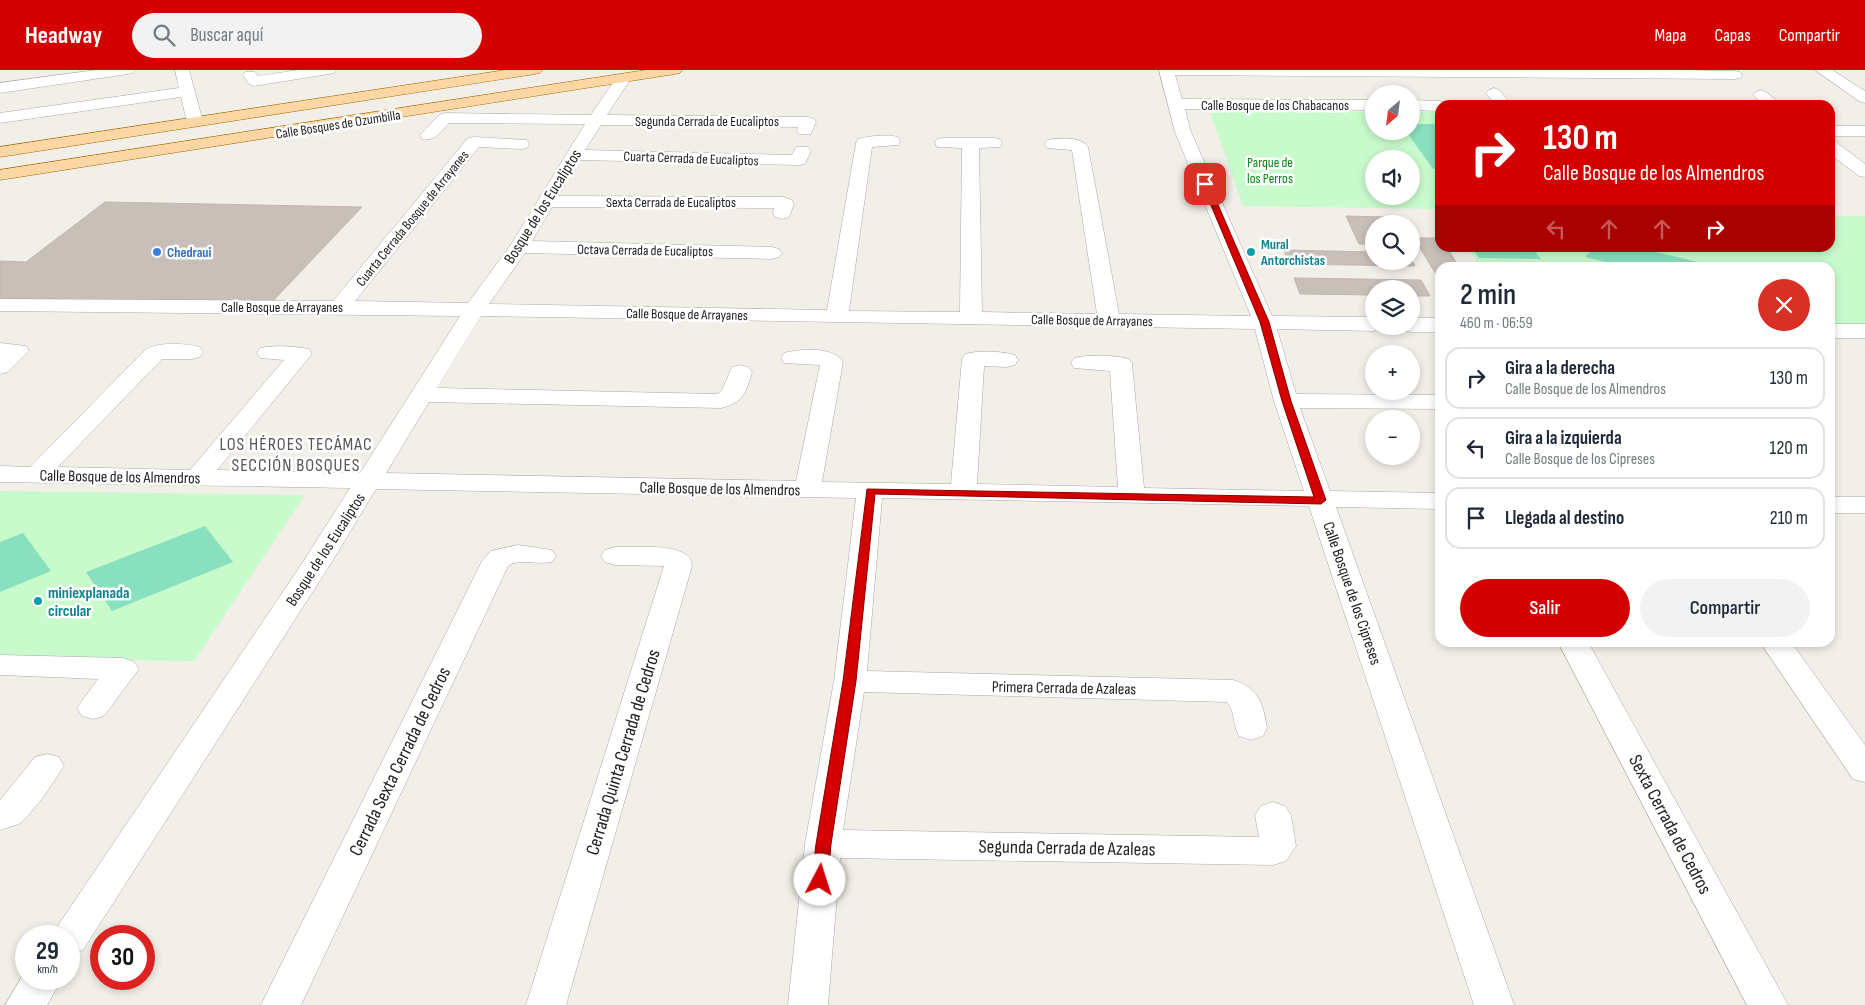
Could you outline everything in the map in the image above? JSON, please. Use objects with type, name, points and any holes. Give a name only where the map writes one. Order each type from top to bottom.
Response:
[{"type":"main road","name":"Calle Bosques de Ozumbilla","points":[[0,152],[144,131],[511,72],[536,70]]},
{"type":"main road","name":"Calle Bosques de Ozumbilla","points":[[0,175],[675,70]]},
{"type":"main road","points":[[114,157],[108,151],[109,146],[144,131]]},
{"type":"main road","points":[[60,165],[80,156],[84,152],[83,148],[69,142]]},
{"type":"street","points":[[0,88],[128,70]]},
{"type":"street","points":[[182,70],[195,122]]},
{"type":"street","points":[[250,75],[254,81],[329,70]]},
{"type":"street","points":[[1166,70],[1474,71],[1736,76]]},
{"type":"street","name":"Calle Bosque de los Cipreses","points":[[1166,70],[1183,132],[1264,322],[1286,401],[1494,1005]]},
{"type":"street","points":[[1822,70],[1865,98]]},
{"type":"street","points":[[1474,71],[1496,95]]},
{"type":"street","name":"Bosque de los Eucaliptos","points":[[78,925],[319,560],[475,309],[519,247],[574,154],[623,78]]},
{"type":"street","points":[[0,118],[187,91]]},
{"type":"street","points":[[1760,95],[1767,100]]},
{"type":"street","name":"Calle Bosque de los Chabacanos","points":[[1176,104],[1365,105]]},
{"type":"street","points":[[1420,106],[1435,106]]},
{"type":"street","points":[[428,135],[445,118],[596,120]]},
{"type":"street","name":"Segunda Cerrada de Eucaliptos","points":[[596,120],[808,122],[805,131]]},
{"type":"street","points":[[1835,131],[1865,131]]},
{"type":"street","points":[[837,317],[864,143],[892,141]]},
{"type":"street","name":"Cuarta Cerrada Bosque de Arrayanes","points":[[339,307],[474,142],[521,144]]},
{"type":"street","points":[[943,142],[994,143]]},
{"type":"street","points":[[970,143],[971,318]]},
{"type":"street","points":[[1053,144],[1071,144],[1080,147],[1109,320]]},
{"type":"street","points":[[1835,150],[1865,172]]},
{"type":"street","name":"Cuarta Cerrada de Eucaliptos","points":[[574,154],[800,160],[802,151]]},
{"type":"street","name":"Sexta Cerrada de Eucaliptos","points":[[547,201],[783,203],[785,204],[782,213]]},
{"type":"street","name":"Octava Cerrada de Eucaliptos","points":[[519,247],[772,250]]},
{"type":"street","name":"Calle Bosque de Arrayanes","points":[[0,305],[339,307],[837,317],[1365,324]]},
{"type":"street","points":[[1420,325],[1435,325]]},
{"type":"street","points":[[1835,331],[1865,331]]},
{"type":"street","points":[[0,350],[18,351],[0,367]]},
{"type":"street","points":[[37,474],[154,354],[160,351],[192,352]]},
{"type":"street","points":[[198,478],[301,354],[268,353]]},
{"type":"street","points":[[792,358],[823,358],[832,362],[807,490]]},
{"type":"street","points":[[964,493],[973,359],[1007,360]]},
{"type":"street","points":[[1082,363],[1121,364],[1132,496]]},
{"type":"street","points":[[422,395],[728,400],[732,396],[740,372]]},
{"type":"street","points":[[1286,401],[1435,402]]},
{"type":"street","name":"Calle Bosque de los Almendros","points":[[0,474],[1435,502]]},
{"type":"street","points":[[808,1005],[823,844],[850,681],[870,491]]},
{"type":"street","name":"Cerrada Sexta Cerrada de Cedros","points":[[281,1005],[496,561],[502,556],[513,554],[542,556]]},
{"type":"street","name":"Cerrada Quinta Cerrada de Cedros","points":[[546,1005],[678,566],[678,561],[672,557],[615,556]]},
{"type":"street","name":"Sexta Cerrada de Cedros","points":[[1576,647],[1768,1005]]},
{"type":"street","points":[[1779,647],[1865,770]]},
{"type":"street","points":[[0,665],[122,669],[93,708]]},
{"type":"street","name":"Primera Cerrada de Azaleas","points":[[850,681],[1233,691],[1245,698],[1251,728]]},
{"type":"street","points":[[0,817],[6,816],[13,809],[47,766]]},
{"type":"street","name":"Segunda Cerrada de Azaleas","points":[[823,844],[1273,851],[1278,846],[1273,815]]},
{"type":"street","points":[[25,1005],[35,990]]},
{"type":"green space","name":"Parque de los Perros","points":[[1209,109],[1365,112],[1365,140],[1401,141],[1420,140],[1420,111],[1435,112],[1435,209],[1243,206]]},
{"type":"green space","points":[[1420,124],[1435,124],[1435,169],[1433,169],[1412,140],[1420,140]]},
{"type":"green space","points":[[1835,216],[1865,216],[1865,324],[1835,324],[1835,262],[1478,262],[1471,252],[1835,252]]},
{"type":"green space","points":[[1475,252],[1535,252],[1541,259],[1479,258]]},
{"type":"green space","points":[[1590,252],[1656,252],[1698,262],[1606,262],[1585,257]]},
{"type":"green space","points":[[0,491],[305,495],[194,661],[0,659]]},
{"type":"green space","points":[[205,526],[233,562],[112,611],[86,572]]},
{"type":"green space","points":[[23,533],[51,571],[0,592],[0,542]]},
{"type":"building","points":[[105,202],[362,207],[270,304],[0,298],[0,261],[26,262]]},
{"type":"building","points":[[1346,216],[1365,216],[1365,244],[1359,244]]},
{"type":"building","points":[[1420,238],[1435,238],[1435,252],[1450,252],[1456,262],[1435,262],[1435,273],[1420,248]]},
{"type":"building","points":[[1284,250],[1365,252],[1365,265],[1289,264]]},
{"type":"building","points":[[1294,278],[1421,280],[1430,296],[1420,296],[1420,280],[1365,280],[1365,295],[1300,294]]},
{"type":"place","name":"Chedraui","points":[[157,252]]},
{"type":"place","name":"Mural Antorchistas","points":[[1251,252]]},
{"type":"place","name":"miniexplanada circular","points":[[38,601]]},
{"type":"district","name":"LOS HÉROES TECÁMAC SECCIÓN BOSQUES","points":[[296,454]]},
{"type":"route","points":[[820,880],[823,844],[850,681],[870,491],[1321,500],[1286,401],[1264,322],[1205,184]]}]
